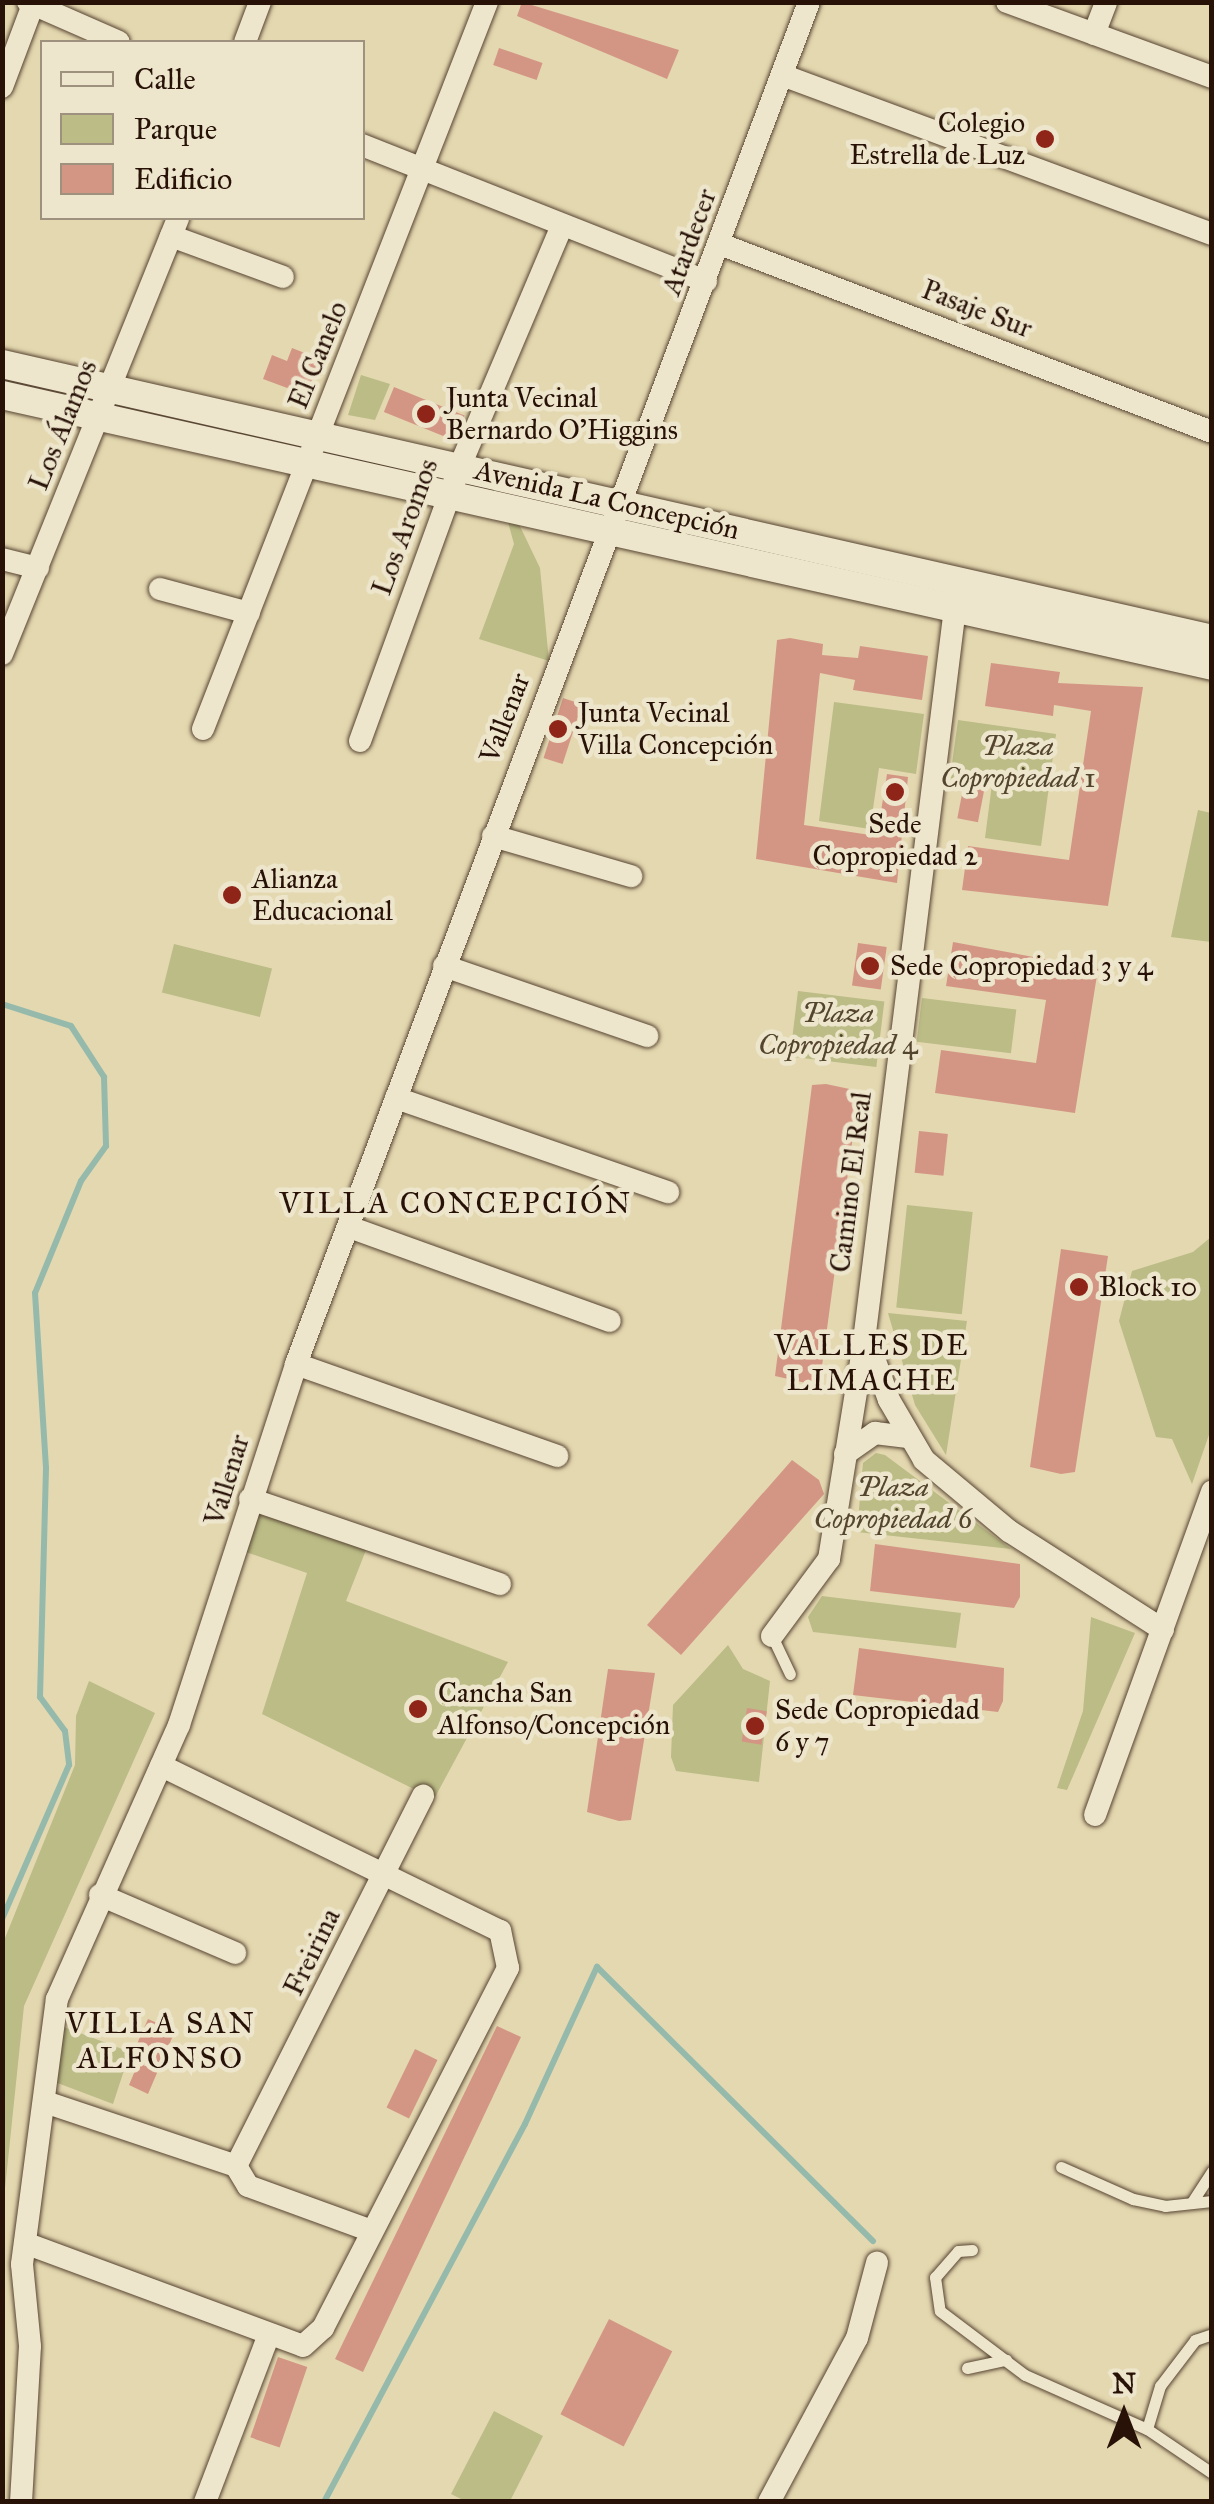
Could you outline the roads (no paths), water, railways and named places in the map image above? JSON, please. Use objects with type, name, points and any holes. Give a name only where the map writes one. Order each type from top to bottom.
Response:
[{"type":"street","points":[[246,40],[260,2]]},
{"type":"street","name":"El Canelo","points":[[203,730],[424,170],[486,2]]},
{"type":"street","name":"Atardecer","points":[[625,503],[809,2]]},
{"type":"street","points":[[1007,2],[1211,76]]},
{"type":"street","points":[[1094,34],[1106,2]]},
{"type":"street","points":[[2,87],[32,3],[115,40]]},
{"type":"street","points":[[782,75],[1212,234]]},
{"type":"street","points":[[365,146],[706,282]]},
{"type":"street","name":"Los Aromos","points":[[360,741],[460,466],[562,226]]},
{"type":"street","points":[[175,227],[283,277]]},
{"type":"street","name":"Los Álamos","points":[[2,654],[175,227]]},
{"type":"street","name":"Pasaje Sur","points":[[720,244],[1212,432]]},
{"type":"street","name":"Avenida La Concepción","points":[[2,364],[1212,639]]},
{"type":"street","name":"Avenida La Concepción","points":[[2,394],[1212,666]]},
{"type":"street","name":"Vallenar","points":[[21,2502],[30,2419],[25,2243],[57,1999],[100,1895],[161,1766],[296,1364],[608,529],[625,503]]},
{"type":"street","points":[[2,558],[38,568]]},
{"type":"street","points":[[160,590],[248,614]]},
{"type":"street","name":"Camino El Real","points":[[956,608],[866,1333],[906,1437],[976,1506],[1162,1630]]},
{"type":"street","points":[[493,836],[631,876]]},
{"type":"street","points":[[444,966],[647,1036]]},
{"type":"street","points":[[396,1098],[668,1192]]},
{"type":"street","points":[[349,1228],[610,1321]]},
{"type":"street","points":[[772,1636],[829,1559],[866,1333]]},
{"type":"street","points":[[296,1364],[557,1456]]},
{"type":"street","points":[[846,1454],[874,1433],[906,1437]]},
{"type":"street","points":[[1094,1815],[1212,1492]]},
{"type":"street","points":[[250,1500],[500,1584]]},
{"type":"street","points":[[25,2243],[268,2337],[303,2346],[323,2328],[369,2230],[508,1968],[508,1948],[500,1931],[161,1766]]},
{"type":"street","name":"Freirina","points":[[236,2166],[423,1795]]},
{"type":"street","points":[[100,1895],[235,1953]]},
{"type":"street","points":[[45,2102],[236,2166],[248,2186],[369,2230]]},
{"type":"street","points":[[769,2502],[856,2338],[878,2263]]},
{"type":"street","points":[[206,2502],[268,2337]]},
{"type":"lane","points":[[772,1636],[790,1674]]},
{"type":"lane","points":[[1062,2168],[1133,2198],[1212,2201]]},
{"type":"lane","points":[[1192,2202],[1212,2171]]},
{"type":"lane","points":[[972,2250],[958,2252],[932,2294],[940,2311],[1006,2360],[1147,2428],[1212,2473]]},
{"type":"lane","points":[[1147,2428],[1160,2386],[1195,2340],[1212,2334]]},
{"type":"lane","points":[[967,2368],[1006,2360]]},
{"type":"waterway","points":[[2,1004],[71,1026],[104,1077],[106,1146],[81,1181],[35,1293],[46,1468],[40,1697],[65,1731],[69,1765],[2,1919]]},
{"type":"waterway","points":[[324,2502],[525,2124],[597,1967],[873,2241]]},
{"type":"place","name":"Colegio Estrella de Luz","points":[[1045,139]]},
{"type":"place","name":"Junta Vecinal Bernardo O'Higgins","points":[[426,414]]},
{"type":"place","name":"Junta Vecinal Villa Concepción","points":[[558,729]]},
{"type":"place","name":"Sede Copropiedad 2","points":[[895,792]]},
{"type":"place","name":"Alianza Educacional","points":[[232,895]]},
{"type":"place","name":"Sede Copropiedad 3 y 4","points":[[870,966]]},
{"type":"place","name":"Block 10","points":[[1079,1287]]},
{"type":"place","name":"Cancha San Alfonso/Concepción","points":[[418,1709]]},
{"type":"place","name":"Sede Copropiedad 6 y 7","points":[[755,1726]]},
{"type":"district","name":"VILLA CONCEPCIÓN","points":[[456,1203]]},
{"type":"district","name":"VALLES DE LIMACHE","points":[[872,1362]]},
{"type":"district","name":"VILLA SAN ALFONSO","points":[[161,2040]]},
{"type":"park label","name":"Plaza Copropiedad 1","points":[[1018,762]]},
{"type":"park label","name":"Plaza Copropiedad 4","points":[[838,1029]]},
{"type":"park label","name":"Plaza Copropiedad 6","points":[[893,1503]]}]
